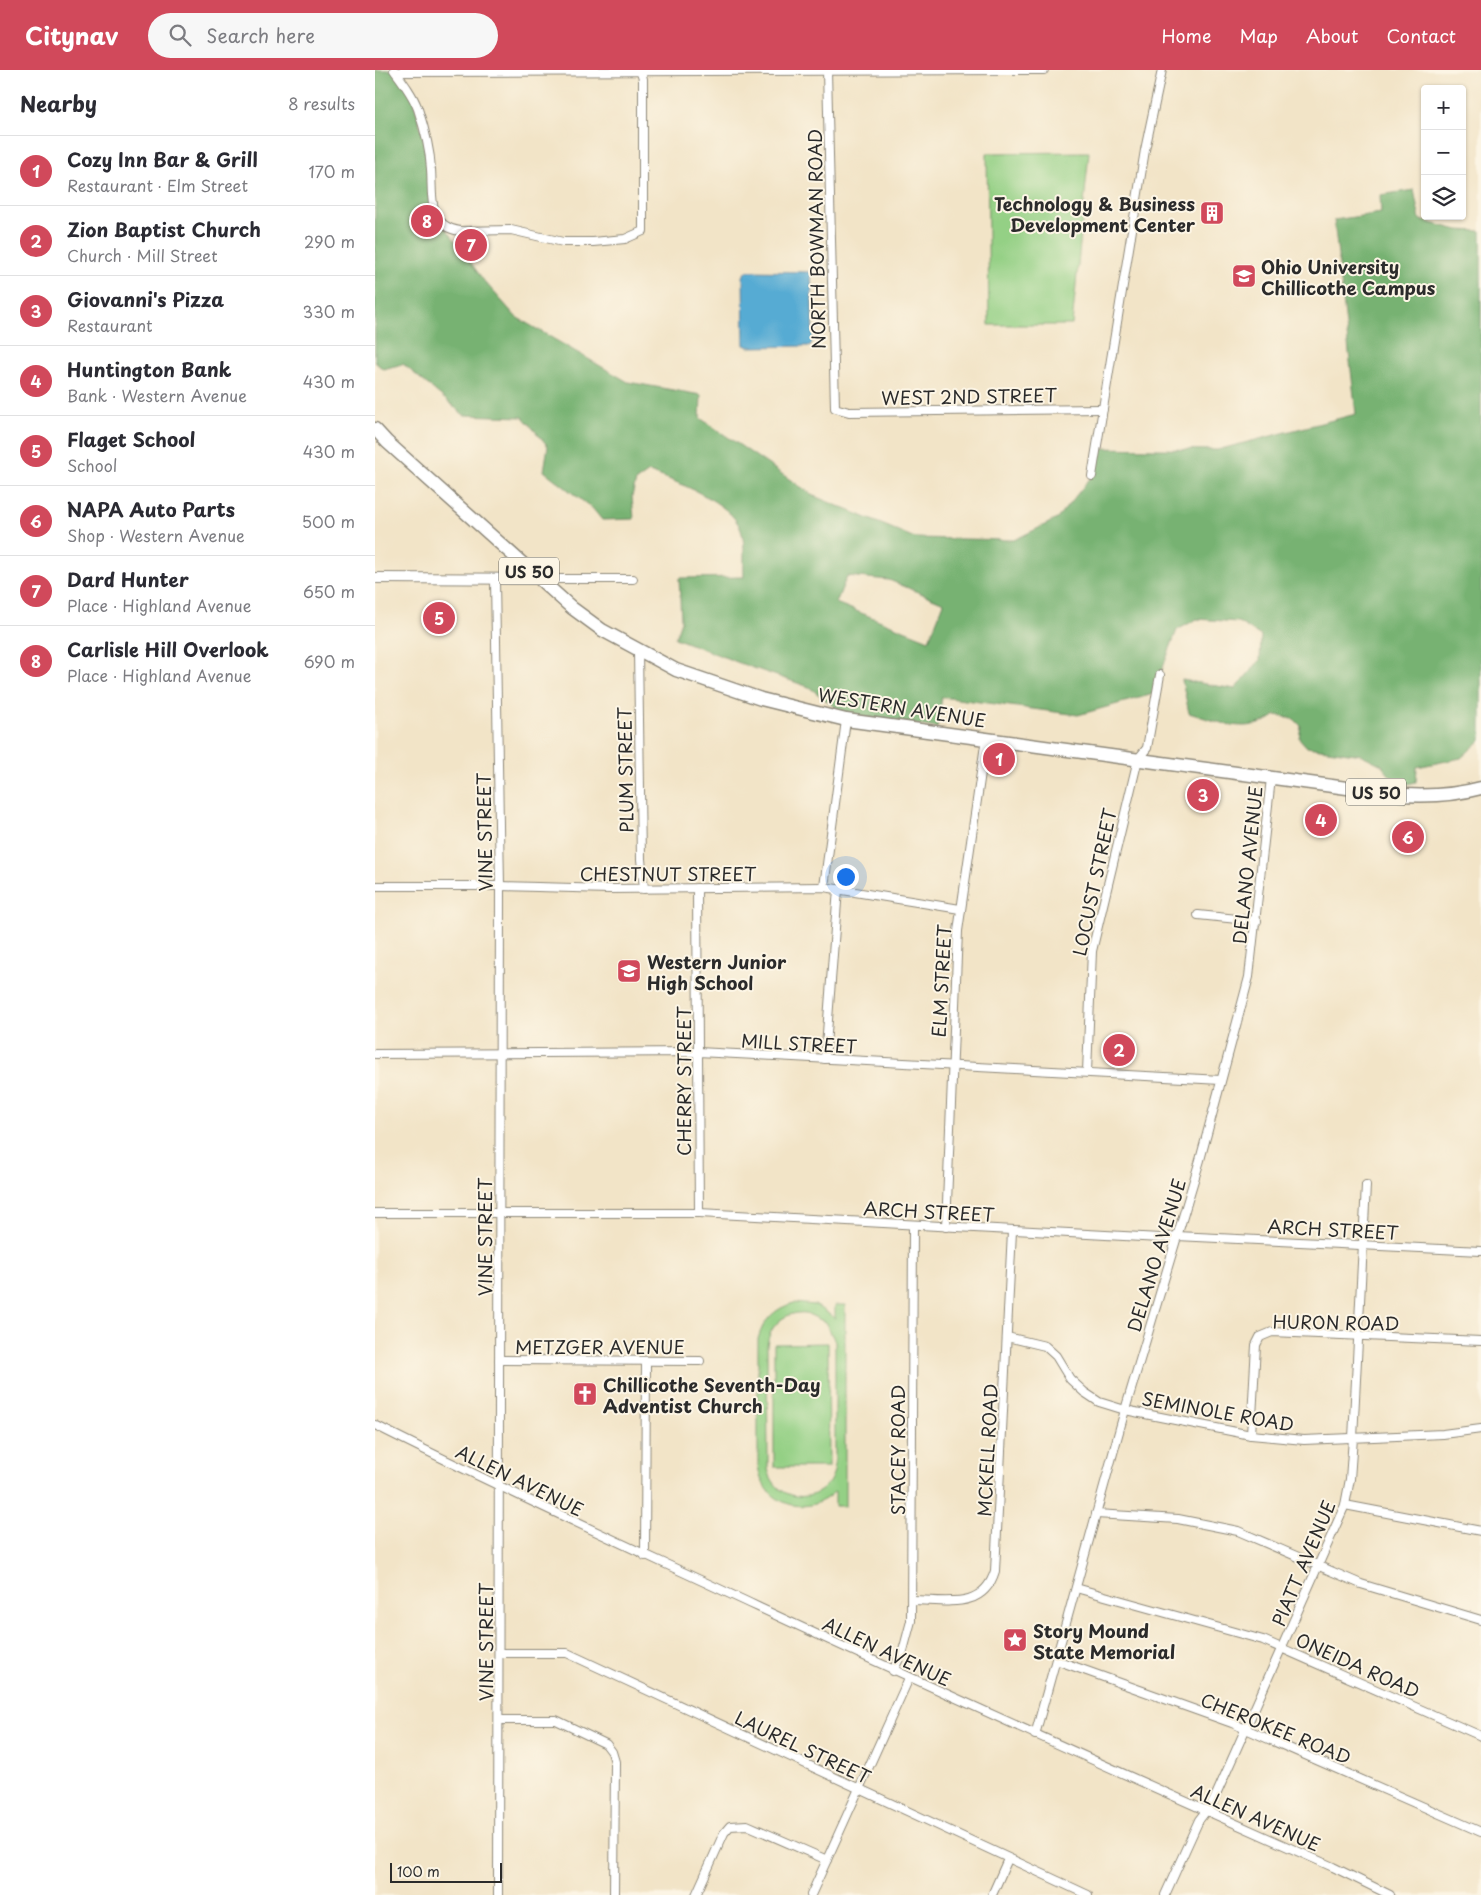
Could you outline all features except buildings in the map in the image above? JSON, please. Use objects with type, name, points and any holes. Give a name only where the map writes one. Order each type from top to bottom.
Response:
[{"type":"main road","name":"WESTERN AVENUE","points":[[375,429],[538,579],[602,630],[676,670],[722,686],[846,720],[1271,778],[1418,796],[1448,795],[1481,788]]},
{"type":"street","points":[[395,71],[418,108],[431,168],[432,202],[443,224],[452,230],[511,230],[570,242],[614,241],[625,239],[643,231],[643,79],[640,70]]},
{"type":"street","name":"NORTH BOWMAN ROAD","points":[[827,70],[835,408]]},
{"type":"street","points":[[395,71],[1044,70]]},
{"type":"street","points":[[1092,476],[1145,150],[1162,70]]},
{"type":"street","name":"WEST 2ND STREET","points":[[835,408],[849,412],[1103,409]]},
{"type":"street","points":[[375,578],[495,580],[633,579]]},
{"type":"street","name":"VINE STREET","points":[[495,580],[500,886],[498,1054],[500,1214],[498,1895]]},
{"type":"street","name":"PLUM STREET","points":[[638,650],[641,859],[645,889]]},
{"type":"street","name":"LOCUST STREET","points":[[1087,1072],[1092,951],[1138,759],[1147,748],[1160,675]]},
{"type":"street","points":[[824,887],[846,720]]},
{"type":"street","name":"ELM STREET","points":[[946,1227],[960,909],[986,738]]},
{"type":"street","name":"DELANO AVENUE","points":[[1035,1735],[1125,1410],[1177,1236],[1249,977],[1257,921],[1271,778]]},
{"type":"street","name":"CHESTNUT STREET","points":[[375,886],[645,889],[824,887],[960,909]]},
{"type":"street","name":"CHERRY STREET","points":[[697,888],[699,1213]]},
{"type":"street","points":[[825,1059],[838,889]]},
{"type":"street","points":[[1198,915],[1257,921]]},
{"type":"street","name":"MILL STREET","points":[[375,1054],[698,1052],[1221,1080]]},
{"type":"street","name":"PIATT AVENUE","points":[[1165,1895],[1199,1820],[1213,1802],[1345,1505],[1353,1438],[1366,1185]]},
{"type":"street","name":"ARCH STREET","points":[[375,1213],[699,1213],[1012,1231],[1160,1238],[1177,1236],[1481,1251]]},
{"type":"street","name":"STACEY ROAD","points":[[893,1671],[908,1636],[912,1600],[913,1226]]},
{"type":"street","name":"MCKELL ROAD","points":[[912,1600],[963,1601],[976,1598],[986,1591],[992,1582],[996,1562],[1012,1231]]},
{"type":"street","name":"HURON ROAD","points":[[1251,1435],[1255,1346],[1260,1337],[1272,1332],[1481,1342]]},
{"type":"street","name":"SEMINOLE ROAD","points":[[1007,1337],[1045,1346],[1055,1356],[1070,1379],[1099,1402],[1125,1410],[1251,1435],[1287,1440],[1443,1434],[1481,1430]]},
{"type":"street","name":"METZGER AVENUE","points":[[499,1360],[700,1361]]},
{"type":"street","points":[[645,1556],[646,1361]]},
{"type":"street","name":"ALLEN AVENUE","points":[[375,1425],[499,1488],[893,1671],[1390,1895]]},
{"type":"street","points":[[1345,1505],[1481,1531]]},
{"type":"street","points":[[1096,1514],[1178,1519],[1209,1524],[1259,1539],[1361,1584],[1481,1620]]},
{"type":"street","name":"ONEIDA ROAD","points":[[1076,1588],[1263,1640],[1481,1736]]},
{"type":"street","name":"LAUREL STREET","points":[[499,1653],[567,1654],[1088,1895]]},
{"type":"street","name":"CHEROKEE ROAD","points":[[1056,1660],[1246,1729],[1481,1832]]},
{"type":"street","points":[[811,1895],[909,1678]]},
{"type":"street","points":[[500,1720],[556,1720],[606,1744],[612,1752],[615,1762],[614,1895]]},
{"type":"street","points":[[696,1895],[729,1826],[747,1825],[827,1860]]},
{"type":"street","points":[[992,1895],[1008,1859]]},
{"type":"green space","points":[[375,70],[394,70],[413,98],[431,168],[430,193],[443,224],[484,281],[516,317],[628,382],[701,395],[700,418],[814,496],[915,538],[1014,540],[1057,519],[1092,476],[1097,448],[1217,450],[1356,414],[1334,220],[1381,213],[1380,195],[1414,190],[1420,220],[1458,230],[1481,231],[1481,740],[1461,758],[1417,767],[1416,782],[1404,785],[1390,776],[1382,765],[1362,755],[1307,747],[1299,738],[1301,726],[1294,719],[1276,715],[1255,725],[1244,726],[1222,723],[1189,713],[1182,680],[1235,689],[1260,660],[1261,636],[1238,622],[1197,619],[1177,630],[1160,675],[1157,693],[1078,715],[942,697],[937,728],[844,714],[809,687],[675,638],[681,621],[679,578],[744,577],[743,535],[736,520],[726,510],[687,487],[649,472],[636,481],[632,496],[634,519],[602,520],[593,509],[544,471],[548,446],[523,417],[464,415],[403,364],[383,369],[375,362],[375,117],[377,101]],"holes":[[[847,576],[889,580],[944,603],[929,640],[836,603]]]},
{"type":"green space","points":[[1089,152],[1072,325],[989,325],[987,153]]},
{"type":"green space","points":[[794,1303],[815,1305],[835,1318],[835,1305],[845,1305],[845,1506],[835,1506],[835,1491],[824,1500],[812,1505],[799,1506],[787,1503],[776,1498],[767,1489],[761,1478],[758,1464],[758,1339],[763,1326],[771,1316],[787,1305]],"holes":[[[806,1313],[825,1322],[835,1341],[835,1463],[832,1477],[825,1487],[815,1494],[793,1495],[782,1490],[773,1482],[768,1469],[768,1338],[779,1321],[791,1314]]]},
{"type":"green space","points":[[828,1343],[829,1467],[774,1467],[774,1344]]},
{"type":"water","points":[[745,272],[811,272],[813,340],[810,346],[749,347],[744,345],[743,277]]},
{"type":"place","name":"Technology & Business Development Center","points":[[1212,213]]},
{"type":"place","name":"Carlisle Hill Overlook","points":[[427,221]]},
{"type":"place","name":"Dard Hunter","points":[[471,245]]},
{"type":"place","name":"Ohio University Chillicothe Campus","points":[[1244,276]]},
{"type":"place","name":"Flaget School","points":[[439,618]]},
{"type":"place","name":"Cozy Inn Bar & Grill","points":[[999,759]]},
{"type":"place","name":"Giovanni's Pizza","points":[[1203,795]]},
{"type":"place","name":"Huntington Bank","points":[[1321,820]]},
{"type":"place","name":"NAPA Auto Parts","points":[[1408,837]]},
{"type":"place","name":"Western Junior High School","points":[[629,971]]},
{"type":"place","name":"Zion Baptist Church","points":[[1119,1050]]},
{"type":"place","name":"Chillicothe Seventh-Day Adventist Church","points":[[585,1394]]},
{"type":"place","name":"Story Mound State Memorial","points":[[1015,1640]]}]
